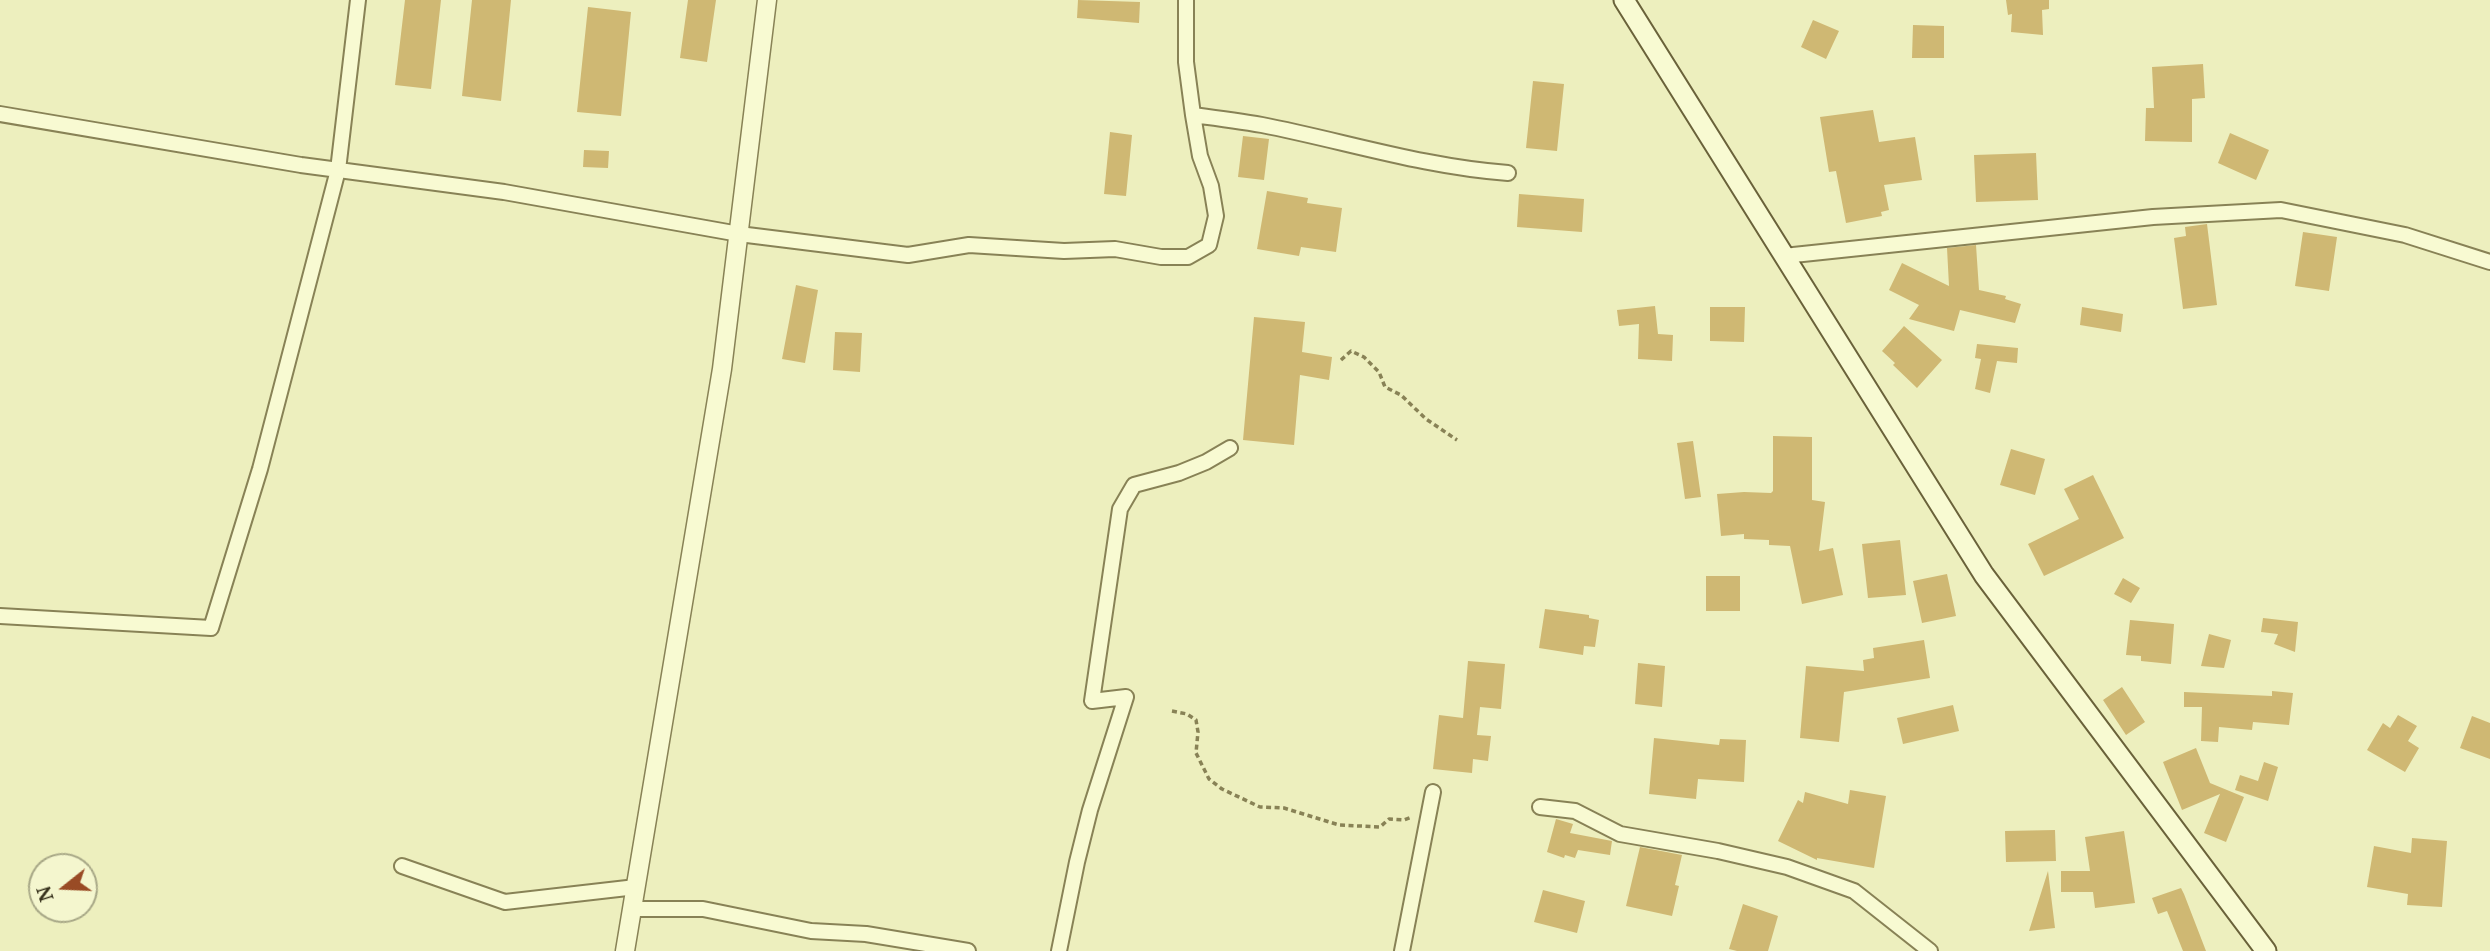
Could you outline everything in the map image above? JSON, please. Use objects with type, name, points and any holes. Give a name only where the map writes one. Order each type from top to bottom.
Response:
[{"type":"main road","points":[[1624,0],[1984,575],[2266,951]]},
{"type":"street","points":[[0,616],[211,628],[260,469],[338,170],[358,0]]},
{"type":"street","points":[[625,951],[722,369],[767,0]]},
{"type":"street","points":[[0,114],[338,170],[504,192],[739,234],[908,255],[969,245],[1064,251],[1115,249],[1161,257],[1188,257],[1209,245],[1216,216],[1211,186],[1200,156],[1193,115],[1186,62],[1186,0]]},
{"type":"street","points":[[1193,115],[1260,125],[1477,171],[1508,173]]},
{"type":"street","points":[[1784,256],[2153,217],[2281,210],[2405,235],[2490,262]]},
{"type":"street","points":[[1059,951],[1090,810],[1126,697],[1092,701],[1120,509],[1134,485],[1179,473],[1230,448]]},
{"type":"street","points":[[1402,951],[1433,792]]},
{"type":"street","points":[[1540,807],[1574,811],[1620,834],[1718,851],[1787,867],[1854,891],[1930,951]]},
{"type":"street","points":[[402,866],[505,902],[636,887]]},
{"type":"street","points":[[633,909],[703,909],[811,931],[866,934],[968,951]]},
{"type":"path","points":[[1341,360],[1351,351],[1364,357],[1379,372],[1385,387],[1401,395],[1426,419],[1457,440]]},
{"type":"path","points":[[1172,711],[1187,714],[1196,720],[1196,753],[1209,779],[1222,789],[1260,807],[1284,808],[1339,825],[1370,827],[1380,827],[1388,819],[1404,820],[1420,815],[1427,816]]},
{"type":"building","points":[[405,0],[441,0],[431,89],[395,85]]},
{"type":"building","points":[[472,0],[511,0],[501,101],[462,96]]},
{"type":"building","points":[[688,0],[716,0],[707,62],[680,58]]},
{"type":"building","points":[[1078,0],[1140,2],[1139,23],[1077,18]]},
{"type":"building","points":[[2006,0],[2049,0],[2049,9],[2042,10],[2043,35],[2011,32],[2012,14],[2008,15]]},
{"type":"building","points":[[588,7],[631,12],[621,116],[577,112]]},
{"type":"building","points":[[1813,20],[1839,31],[1826,59],[1801,47]]},
{"type":"building","points":[[1913,25],[1944,26],[1944,58],[1912,58]]},
{"type":"building","points":[[2203,64],[2205,98],[2192,99],[2192,142],[2145,141],[2146,108],[2154,108],[2152,67]]},
{"type":"building","points":[[1533,81],[1564,84],[1557,151],[1526,148]]},
{"type":"building","points":[[1873,110],[1879,142],[1915,137],[1922,180],[1884,185],[1889,210],[1881,212],[1882,216],[1846,223],[1836,171],[1829,172],[1820,117]]},
{"type":"building","points":[[1110,132],[1132,135],[1126,196],[1104,194]]},
{"type":"building","points":[[2230,133],[2269,150],[2256,180],[2218,163]]},
{"type":"building","points":[[1243,136],[1269,139],[1264,180],[1238,177]]},
{"type":"building","points":[[584,150],[609,151],[608,168],[583,167]]},
{"type":"building","points":[[2036,153],[2038,200],[1976,202],[1974,155]]},
{"type":"building","points":[[1267,191],[1308,198],[1307,203],[1342,208],[1336,252],[1301,247],[1299,256],[1257,249]]},
{"type":"building","points":[[1519,194],[1584,199],[1582,232],[1517,227]]},
{"type":"building","points":[[2207,224],[2217,305],[2183,309],[2174,238],[2186,236],[2185,227]]},
{"type":"building","points":[[2303,232],[2337,237],[2329,291],[2295,286]]},
{"type":"building","points":[[1976,245],[1979,290],[2006,296],[2005,299],[2021,304],[2015,323],[1960,310],[1954,331],[1909,319],[1919,305],[1889,290],[1902,263],[1949,286],[1947,248]]},
{"type":"building","points":[[796,285],[818,290],[805,363],[782,359]]},
{"type":"building","points":[[1655,306],[1658,334],[1673,335],[1672,361],[1638,359],[1639,324],[1619,326],[1617,310]]},
{"type":"building","points":[[1710,307],[1745,307],[1744,342],[1710,341]]},
{"type":"building","points":[[2082,307],[2123,314],[2121,332],[2080,325]]},
{"type":"building","points":[[1254,317],[1305,322],[1302,352],[1332,357],[1329,380],[1300,375],[1294,445],[1243,440]]},
{"type":"building","points":[[1904,326],[1942,360],[1917,388],[1882,351]]},
{"type":"building","points":[[835,332],[862,333],[860,372],[833,370]]},
{"type":"building","points":[[1977,344],[2018,348],[2017,363],[1997,361],[1990,393],[1975,389],[1981,359],[1975,358]]},
{"type":"building","points":[[1773,436],[1812,437],[1812,500],[1825,502],[1819,551],[1833,548],[1843,595],[1802,604],[1790,546],[1769,545],[1769,540],[1744,539],[1744,534],[1721,536],[1717,494],[1773,491]]},
{"type":"building","points":[[1693,441],[1701,497],[1685,499],[1677,443]]},
{"type":"building","points":[[2011,449],[2045,459],[2035,495],[2000,485]]},
{"type":"building","points":[[2093,475],[2124,538],[2044,576],[2028,544],[2079,519],[2064,489]]},
{"type":"building","points":[[1900,540],[1906,595],[1868,598],[1862,544]]},
{"type":"building","points":[[1947,574],[1956,616],[1922,623],[1913,581]]},
{"type":"building","points":[[1706,576],[1740,576],[1740,611],[1706,611]]},
{"type":"building","points":[[2123,578],[2140,588],[2131,603],[2114,594]]},
{"type":"building","points":[[1545,609],[1589,615],[1589,618],[1599,620],[1595,647],[1584,646],[1583,655],[1539,648]]},
{"type":"building","points":[[2263,618],[2298,622],[2295,652],[2274,644],[2278,634],[2261,632]]},
{"type":"building","points":[[2130,620],[2174,624],[2171,664],[2141,661],[2141,656],[2126,655]]},
{"type":"building","points":[[2209,634],[2231,640],[2224,668],[2201,666]]},
{"type":"building","points":[[1924,640],[1930,678],[1844,692],[1839,742],[1800,738],[1806,666],[1864,671],[1863,660],[1874,658],[1873,648]]},
{"type":"building","points":[[1468,661],[1505,664],[1501,709],[1480,707],[1477,735],[1491,736],[1488,761],[1473,759],[1472,773],[1433,769],[1439,715],[1463,718]]},
{"type":"building","points":[[1638,663],[1665,666],[1662,707],[1635,704]]},
{"type":"building","points":[[2122,687],[2145,722],[2126,735],[2103,700]]},
{"type":"building","points":[[2272,691],[2293,693],[2289,725],[2253,722],[2252,730],[2219,727],[2218,742],[2201,741],[2202,707],[2184,707],[2184,692],[2272,696]]},
{"type":"building","points":[[1953,705],[1959,731],[1903,744],[1897,718]]},
{"type":"building","points":[[2398,715],[2417,726],[2408,741],[2419,748],[2405,772],[2367,750],[2383,723],[2390,728]]},
{"type":"building","points":[[2472,716],[2490,723],[2490,759],[2460,748]]},
{"type":"building","points":[[1654,738],[1719,745],[1720,739],[1746,740],[1744,782],[1698,779],[1696,799],[1649,794]]},
{"type":"building","points":[[2196,748],[2210,783],[2244,797],[2226,842],[2204,833],[2220,794],[2182,810],[2163,762]]},
{"type":"building","points":[[2264,762],[2278,767],[2268,801],[2235,790],[2240,775],[2258,781]]},
{"type":"building","points":[[1850,790],[1886,796],[1874,868],[1817,860],[1778,841],[1798,800],[1803,803],[1805,792],[1848,804]]},
{"type":"building","points":[[1556,819],[1573,824],[1570,833],[1612,841],[1610,855],[1578,850],[1575,858],[1565,855],[1564,858],[1547,852]]},
{"type":"building","points":[[2055,830],[2056,861],[2006,862],[2005,831]]},
{"type":"building","points":[[2124,831],[2135,903],[2095,908],[2093,892],[2061,892],[2061,871],[2090,871],[2085,837]]},
{"type":"building","points":[[2412,838],[2447,841],[2442,907],[2407,905],[2408,894],[2367,887],[2374,846],[2411,853]]},
{"type":"building","points":[[1640,847],[1682,855],[1672,916],[1626,906]]},
{"type":"building","points":[[2048,871],[2055,928],[2029,931]]},
{"type":"building","points":[[2181,888],[2206,951],[2183,951],[2167,911],[2158,914],[2152,898]]},
{"type":"building","points":[[1543,890],[1585,901],[1577,933],[1534,922]]},
{"type":"building","points":[[1743,904],[1778,916],[1768,951],[1729,949]]}]
